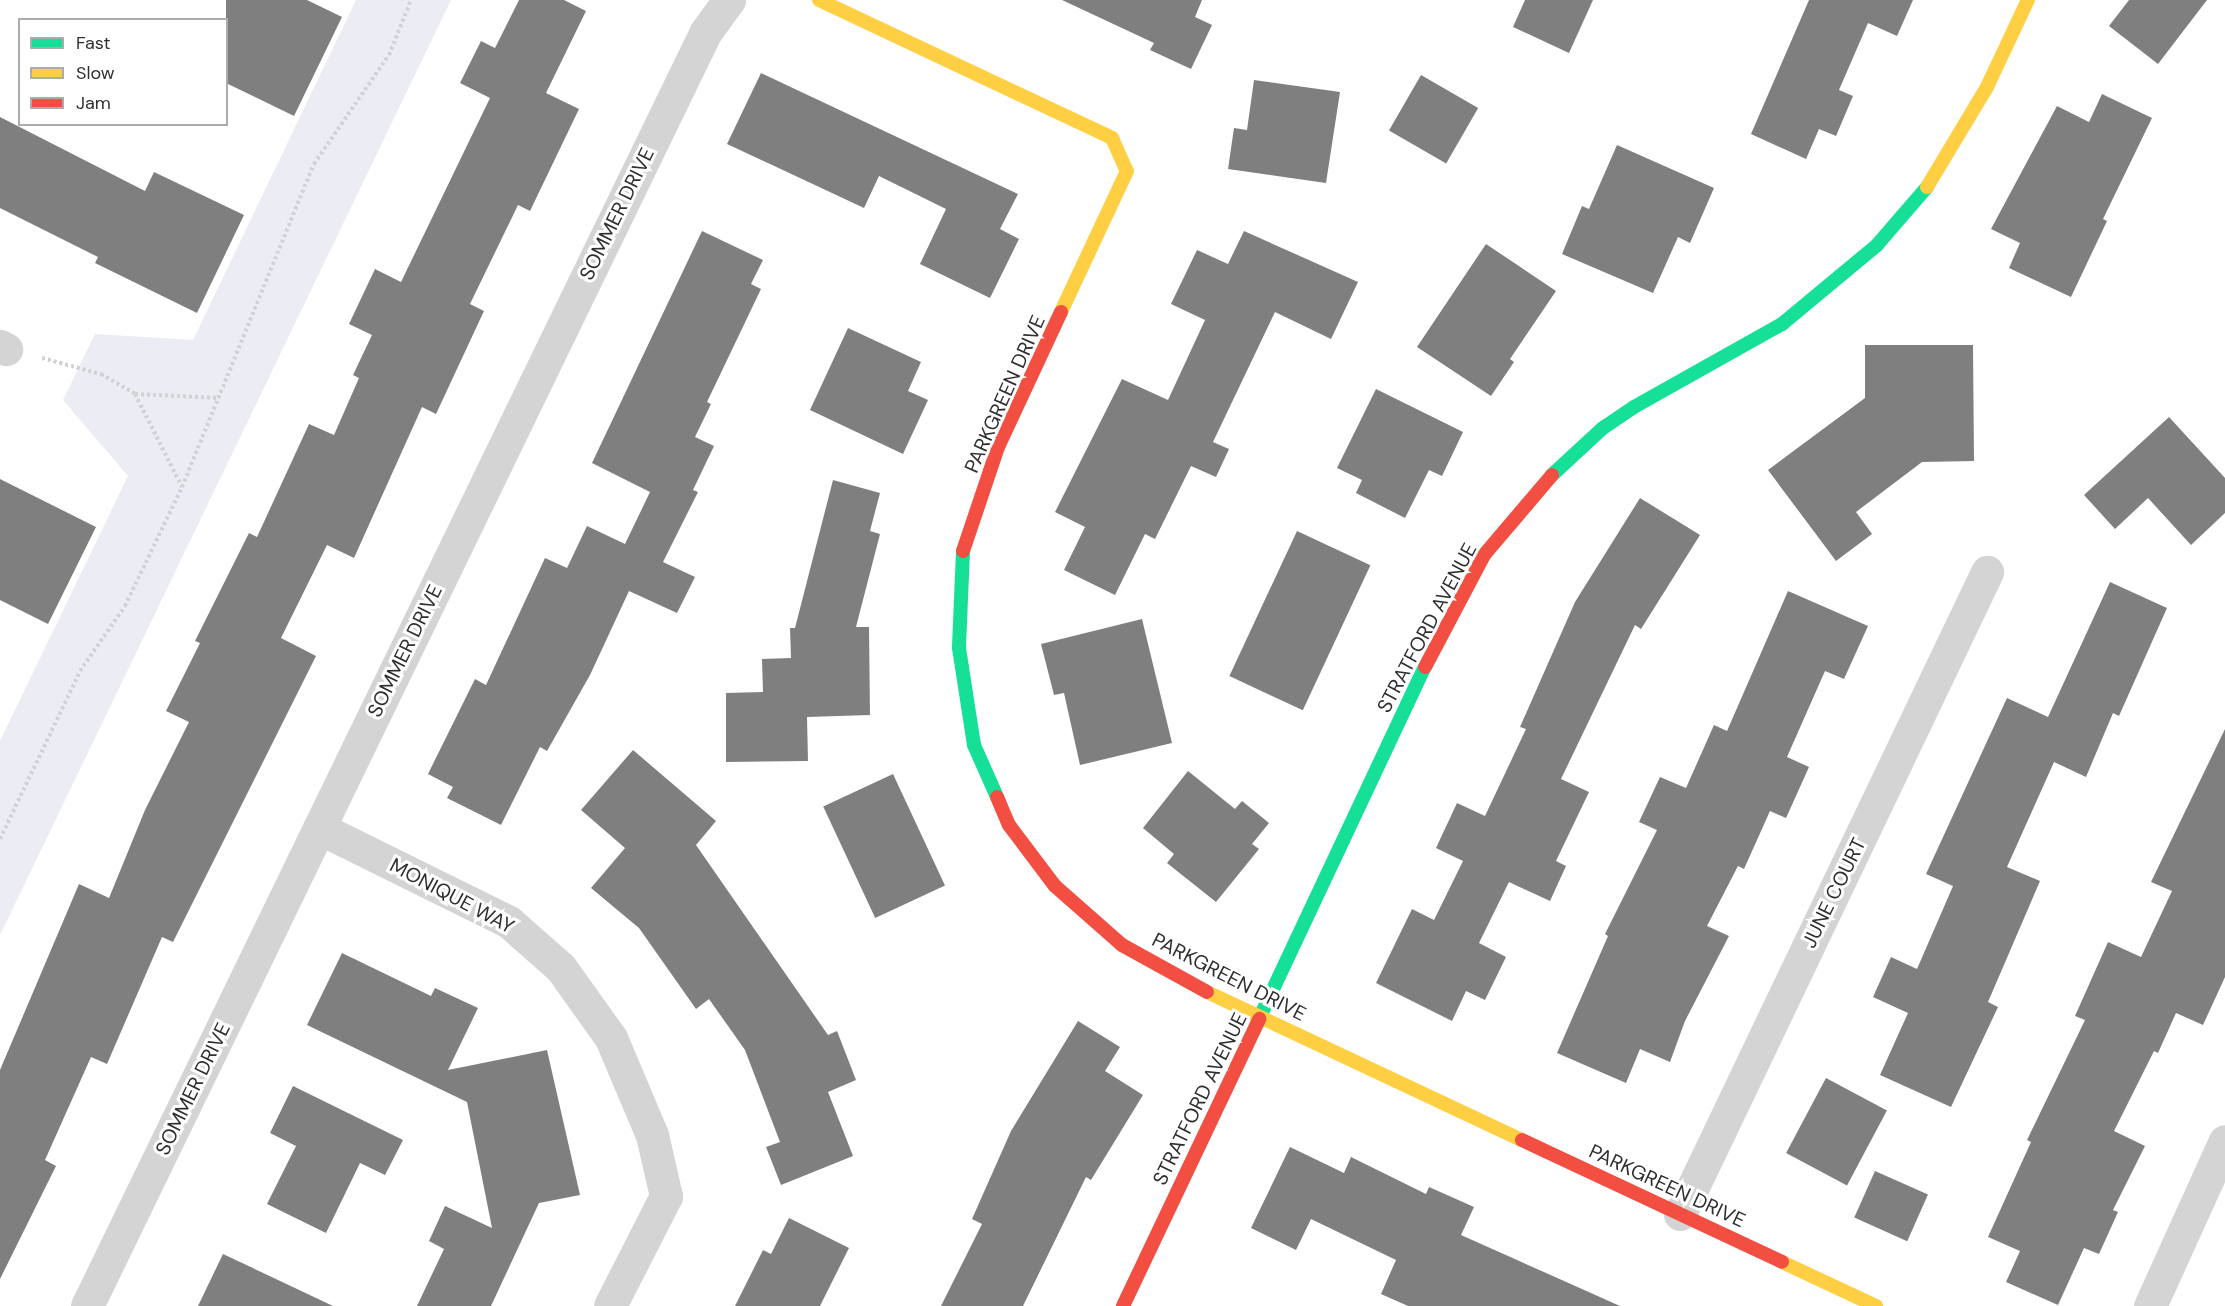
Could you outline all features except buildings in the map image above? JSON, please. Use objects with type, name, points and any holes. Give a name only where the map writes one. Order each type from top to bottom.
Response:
[{"type":"street","name":"SOMMER DRIVE","points":[[87,1306],[705,33],[729,0]]},
{"type":"street","name":"PARKGREEN DRIVE","points":[[819,0],[1112,138],[1126,171],[998,447],[963,550],[958,648],[974,745],[1009,825],[1055,886],[1122,945],[1207,992],[1876,1306]]},
{"type":"street","name":"STRATFORD AVENUE","points":[[1123,1306],[1436,644],[1484,555],[1510,521],[1565,460],[1603,428],[1634,407],[1782,324],[1877,245],[1927,187],[1987,87],[2028,0]]},
{"type":"street","name":"JUNE COURT","points":[[1680,1214],[1987,572]]},
{"type":"street","name":"MONIQUE WAY","points":[[320,828],[509,922],[561,968],[611,1038],[652,1136],[666,1196],[610,1306]]},
{"type":"street","points":[[2150,1306],[2225,1141]]},
{"type":"path","points":[[0,839],[80,671],[125,606],[182,487],[314,164],[389,55],[411,0]]},
{"type":"path","points":[[3,347],[101,374],[135,394],[219,398]]},
{"type":"path","points":[[135,394],[182,487]]},
{"type":"shaded area","points":[[356,0],[451,0],[0,935],[0,741],[128,476],[63,400],[95,334],[193,340]]},
{"type":"traffic: fast","points":[[1552,475],[1603,428],[1634,407],[1782,324],[1877,245],[1927,187]]},
{"type":"traffic: fast","points":[[963,551],[959,648],[974,745],[997,797]]},
{"type":"traffic: fast","points":[[1259,1019],[1425,667]]},
{"type":"traffic: slow","points":[[819,0],[1112,138],[1127,171],[1061,312]]},
{"type":"traffic: slow","points":[[1927,187],[1987,87],[2028,0]]},
{"type":"traffic: slow","points":[[1207,992],[1522,1140]]},
{"type":"traffic: slow","points":[[1782,1262],[1876,1306]]},
{"type":"traffic: jam","points":[[963,551],[998,447],[1061,312]]},
{"type":"traffic: jam","points":[[1425,667],[1484,555],[1552,475]]},
{"type":"traffic: jam","points":[[997,797],[1009,825],[1055,886],[1122,945],[1207,992]]},
{"type":"traffic: jam","points":[[1123,1306],[1259,1019]]},
{"type":"traffic: jam","points":[[1522,1140],[1782,1262]]}]
